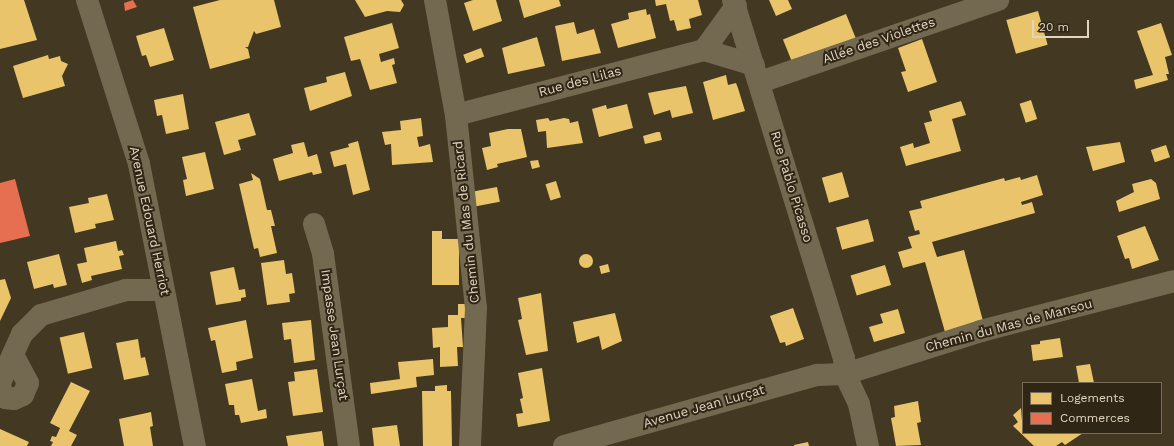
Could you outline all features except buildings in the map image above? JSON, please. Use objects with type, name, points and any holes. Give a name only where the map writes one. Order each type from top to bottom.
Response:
[{"type":"street","name":"Avenue Edouard Herriot","points":[[87,0],[139,164],[162,290],[195,446]]},
{"type":"street","name":"Chemin du Mas de Ricard","points":[[435,0],[456,115],[476,308],[470,446]]},
{"type":"street","name":"Allée des Violettes","points":[[757,74],[998,0]]},
{"type":"street","points":[[735,3],[704,50],[757,74]]},
{"type":"street","name":"Rue Pablo Picasso","points":[[735,3],[844,358],[845,374],[859,404],[868,446]]},
{"type":"street","name":"Rue des Lilas","points":[[456,115],[704,50]]},
{"type":"street","name":"Impasse Jean Lurçat","points":[[314,224],[323,254],[349,446]]},
{"type":"street","name":"Chemin du Mas de Mansou","points":[[845,374],[981,331],[1174,281]]},
{"type":"street","points":[[0,383],[22,334],[41,315],[126,290],[162,290]]},
{"type":"street","points":[[0,388],[6,398],[14,399],[23,395],[28,383],[13,355]]},
{"type":"street","name":"Avenue Jean Lurçat","points":[[564,446],[817,375],[845,374]]}]
